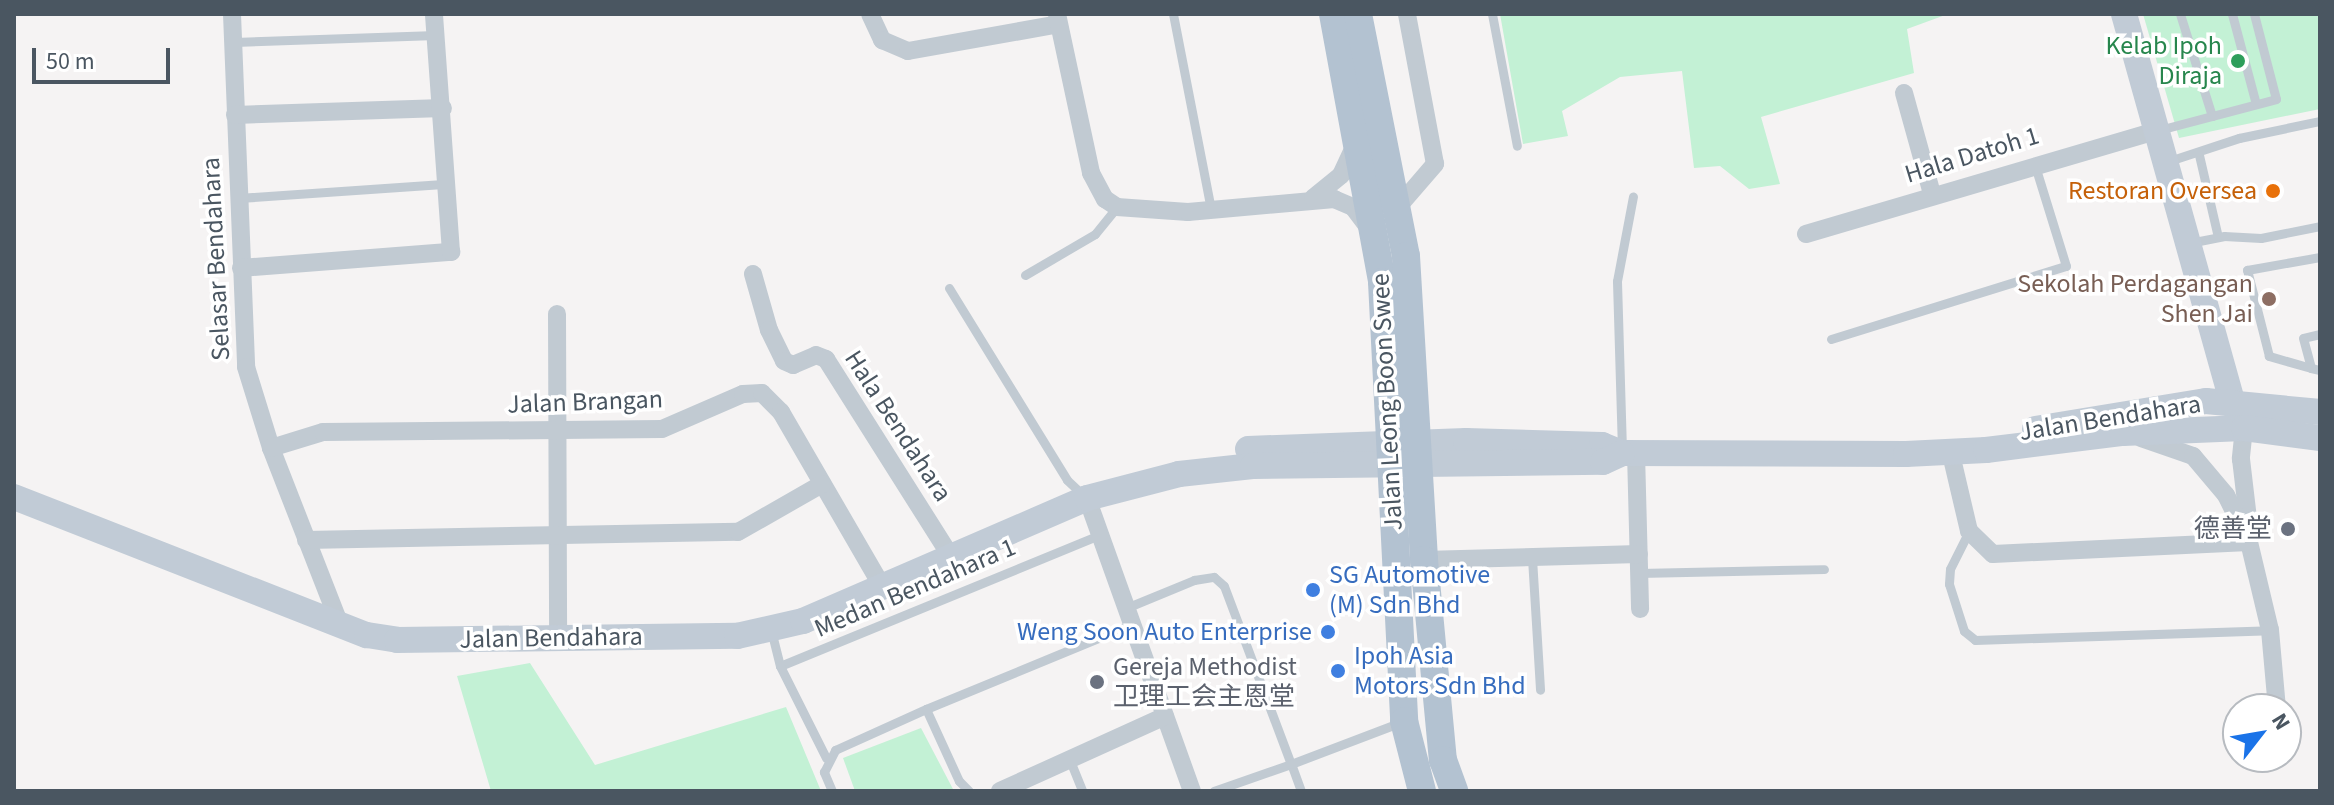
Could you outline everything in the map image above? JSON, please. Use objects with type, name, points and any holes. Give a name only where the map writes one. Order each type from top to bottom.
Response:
[{"type":"main road","name":"Jalan Leong Boon Swee","points":[[1333,14],[1377,241],[1403,454],[1424,560],[1443,760],[1454,791]]},
{"type":"main road","name":"Jalan Leong Boon Swee","points":[[1358,14],[1398,207],[1407,268],[1403,454],[1404,721],[1422,791]]},
{"type":"main road","points":[[2124,14],[2202,304],[2217,340],[2237,371],[2271,405]]},
{"type":"main road","points":[[2202,304],[2199,316],[2213,374],[2230,410]]},
{"type":"main road","points":[[2217,340],[2230,410]]},
{"type":"main road","points":[[2126,422],[2195,388],[2213,374]]},
{"type":"main road","name":"Jalan Bendahara","points":[[14,497],[120,535],[341,628],[397,640],[737,636],[771,630],[883,588],[1087,498],[1211,470],[1403,454],[1603,462],[1629,453],[1950,450],[2126,422],[2271,405],[2320,412]]},
{"type":"main road","name":"Jalan Bendahara","points":[[2126,422],[2230,410],[2320,436]]},
{"type":"street","name":"Selasar Bendahara","points":[[232,14],[246,367],[271,448],[341,628]]},
{"type":"street","points":[[241,268],[451,252],[434,14]]},
{"type":"street","points":[[870,14],[882,40],[908,51],[1058,19],[1091,173],[1105,199],[1117,207],[1211,210],[1313,198],[1353,207],[1377,241]]},
{"type":"street","points":[[1398,207],[1435,164],[1407,14]]},
{"type":"street","points":[[1904,93],[1932,194]]},
{"type":"street","points":[[235,115],[443,108]]},
{"type":"street","name":"Hala Datoh 1","points":[[1806,234],[2034,162],[2156,131]]},
{"type":"street","points":[[1313,198],[1341,175],[1357,141]]},
{"type":"street","name":"Hala Bendahara","points":[[753,274],[769,330],[784,361],[793,365],[816,355],[826,359],[951,557]]},
{"type":"street","points":[[557,314],[558,637]]},
{"type":"street","name":"Jalan Brangan","points":[[271,448],[323,432],[662,429],[743,394],[762,393],[781,412],[883,588]]},
{"type":"street","points":[[2230,410],[2249,542],[2270,630],[2276,693]]},
{"type":"street","points":[[2126,422],[2178,448],[2207,467],[2249,542]]},
{"type":"street","points":[[1950,450],[1969,531],[1979,546],[2007,555],[2249,542]]},
{"type":"street","points":[[1629,453],[1640,609]]},
{"type":"street","points":[[306,540],[738,532],[822,484]]},
{"type":"street","points":[[1087,498],[1192,791]]},
{"type":"street","points":[[1424,560],[1532,558],[1639,564]]},
{"type":"street","points":[[1000,791],[1165,716]]},
{"type":"lane","points":[[1173,14],[1211,210]]},
{"type":"lane","points":[[1492,14],[1517,146]]},
{"type":"lane","points":[[2180,14],[2212,116]]},
{"type":"lane","points":[[2232,14],[2256,104]]},
{"type":"lane","points":[[2156,131],[2276,99],[2254,14]]},
{"type":"lane","points":[[234,42],[436,35]]},
{"type":"lane","points":[[2164,161],[2199,155],[2239,138],[2320,121]]},
{"type":"lane","points":[[2199,155],[2218,237]]},
{"type":"lane","points":[[1831,339],[2066,266],[2034,162]]},
{"type":"lane","points":[[239,198],[447,184]]},
{"type":"lane","points":[[1629,453],[1617,281],[1633,196]]},
{"type":"lane","points":[[1025,275],[1095,234],[1117,207]]},
{"type":"lane","points":[[2186,244],[2218,237],[2261,238],[2320,226]]},
{"type":"lane","points":[[2315,369],[2269,356],[2247,270],[2320,257]]},
{"type":"lane","points":[[949,288],[1067,480],[1087,498]]},
{"type":"lane","points":[[2315,369],[2303,338],[2320,334]]},
{"type":"lane","points":[[1969,531],[1950,569],[1949,584],[1964,631],[1975,640],[2270,630]]},
{"type":"lane","name":"Medan Bendahara 1","points":[[780,666],[1100,535]]},
{"type":"lane","points":[[1532,558],[1540,690]]},
{"type":"lane","points":[[1639,564],[1824,569]]},
{"type":"lane","points":[[826,758],[1129,616],[1194,580],[1214,577],[1224,586],[1301,791]]},
{"type":"lane","points":[[771,630],[780,666],[826,758],[824,772],[832,791]]},
{"type":"lane","points":[[926,709],[959,781],[969,791]]},
{"type":"lane","points":[[1214,791],[1404,721]]},
{"type":"lane","points":[[1069,758],[1082,791]]},
{"type":"green space","points":[[1500,14],[1948,14],[1907,29],[1914,73],[1761,117],[1780,184],[1749,189],[1720,166],[1694,168],[1682,71],[1620,77],[1562,111],[1568,136],[1523,144]]},
{"type":"green space","name":"Kelab Ipoh Diraja","points":[[2143,14],[2320,14],[2320,109],[2179,138]]},
{"type":"green space","points":[[530,663],[595,765],[786,707],[821,791],[491,791],[457,676]]},
{"type":"green space","points":[[921,728],[954,791],[855,791],[843,758]]},
{"type":"place","name":"Kelab Ipoh Diraja","points":[[2238,61]]},
{"type":"place","name":"Restoran Oversea","points":[[2273,191]]},
{"type":"place","name":"Sekolah Perdagangan Shen Jai","points":[[2269,299]]},
{"type":"place","name":"德善堂","points":[[2288,529]]},
{"type":"place","name":"SG Automotive (M) Sdn Bhd","points":[[1313,590]]},
{"type":"place","name":"Weng Soon Auto Enterprise","points":[[1328,632]]},
{"type":"place","name":"Ipoh Asia Motors Sdn Bhd","points":[[1338,671]]},
{"type":"place","name":"Gereja Methodist 卫理工会主恩堂","points":[[1097,682]]}]
